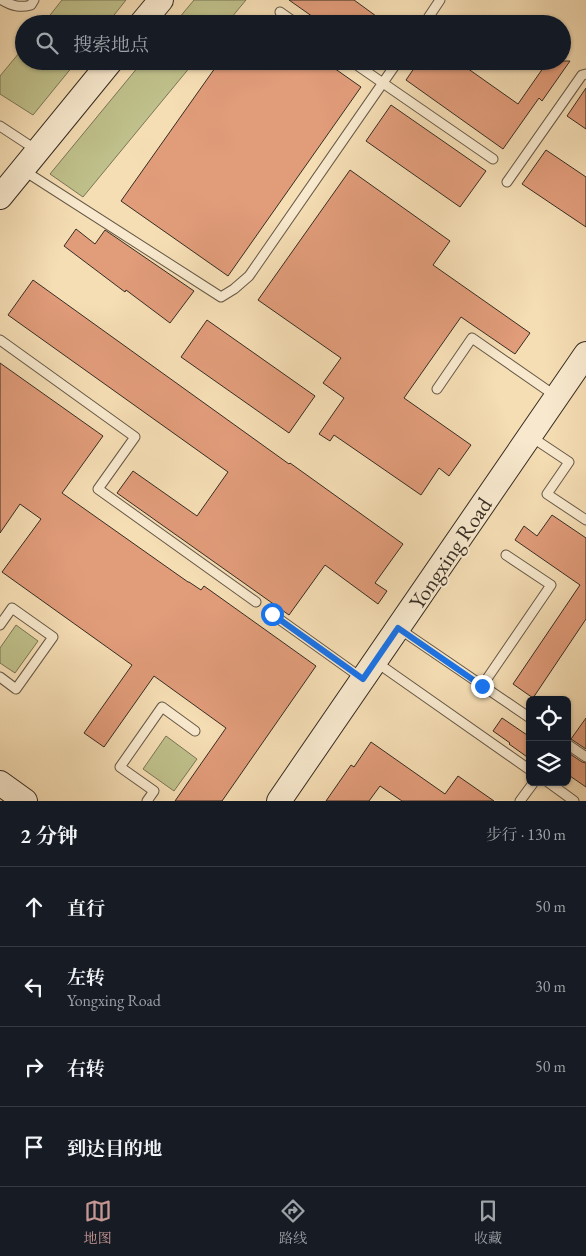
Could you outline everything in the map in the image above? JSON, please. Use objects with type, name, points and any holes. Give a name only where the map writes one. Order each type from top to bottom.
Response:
[{"type":"street","points":[[148,15],[161,0]]},
{"type":"street","points":[[0,197],[104,70]]},
{"type":"street","name":"Yongxing Road","points":[[280,801],[586,354]]},
{"type":"street","points":[[0,783],[25,801]]},
{"type":"lane","points":[[2,0],[22,8],[31,6],[34,0]]},
{"type":"lane","points":[[430,15],[440,0]]},
{"type":"lane","points":[[280,12],[284,15]]},
{"type":"lane","points":[[364,70],[493,159]]},
{"type":"lane","points":[[23,169],[221,296],[234,289],[249,276],[392,70]]},
{"type":"lane","points":[[507,182],[582,75],[586,74]]},
{"type":"lane","points":[[0,126],[38,151]]},
{"type":"lane","points":[[437,389],[472,338],[557,397]]},
{"type":"lane","points":[[0,340],[135,437],[98,489],[256,602]]},
{"type":"lane","points":[[530,436],[569,462],[547,494],[586,520]]},
{"type":"lane","points":[[482,686],[551,585],[506,554]]},
{"type":"lane","points":[[0,625],[12,608],[53,637],[16,689],[0,677]]},
{"type":"lane","points":[[272,614],[369,670],[526,768]]},
{"type":"lane","points":[[398,628],[526,715]]},
{"type":"lane","points":[[147,801],[154,791],[120,767],[162,707],[195,731]]},
{"type":"lane","points":[[571,747],[586,757]]},
{"type":"lane","points":[[520,801],[531,786]]},
{"type":"lane","points":[[553,786],[574,801]]},
{"type":"green space","points":[[62,0],[126,0],[114,15],[50,15]]},
{"type":"green space","points":[[194,0],[246,0],[234,15],[182,15]]},
{"type":"green space","points":[[15,58],[15,70],[70,70],[33,115],[0,94],[0,76]]},
{"type":"green space","points":[[136,70],[188,70],[83,197],[50,174]]},
{"type":"green space","points":[[16,625],[38,641],[15,673],[0,663],[0,648]]},
{"type":"green space","points":[[166,736],[197,759],[174,791],[143,769]]},
{"type":"building","points":[[289,0],[354,0],[375,15],[310,15]]},
{"type":"building","points":[[214,70],[337,70],[361,87],[228,276],[121,201]]},
{"type":"building","points":[[413,70],[470,70],[518,104],[542,70],[564,70],[542,101],[539,98],[503,149],[406,80]]},
{"type":"building","points":[[586,88],[586,129],[567,116]]},
{"type":"building","points":[[391,105],[486,171],[460,207],[366,141]]},
{"type":"building","points":[[546,150],[586,177],[586,227],[522,184]]},
{"type":"building","points":[[350,170],[450,241],[433,265],[530,333],[515,354],[461,317],[404,398],[471,445],[449,476],[439,468],[421,495],[334,435],[330,441],[319,434],[344,398],[323,383],[341,358],[258,300]]},
{"type":"building","points":[[76,229],[95,244],[105,230],[194,291],[170,323],[64,246]]},
{"type":"building","points":[[33,280],[403,544],[375,583],[387,591],[378,604],[325,565],[289,615],[117,493],[133,471],[197,516],[228,472],[8,315]]},
{"type":"building","points":[[207,320],[315,396],[289,433],[181,357]]},
{"type":"building","points":[[0,363],[103,436],[62,493],[188,582],[201,590],[204,586],[316,666],[222,801],[175,801],[226,728],[154,676],[104,747],[84,733],[132,665],[2,572],[41,519],[20,504],[0,533]]},
{"type":"building","points":[[552,515],[586,538],[586,619],[534,696],[530,696],[513,684],[580,585],[515,540],[524,526],[537,536]]},
{"type":"building","points":[[502,718],[526,734],[526,756],[510,743],[493,731]]},
{"type":"building","points":[[586,718],[586,749],[571,739]]},
{"type":"building","points":[[371,742],[445,794],[458,776],[494,801],[402,801],[380,786],[369,801],[326,801],[351,765],[354,767]]},
{"type":"building","points":[[571,755],[586,763],[586,787],[571,777]]},
{"type":"route","points":[[272,614],[363,679],[398,628],[482,686]]}]
